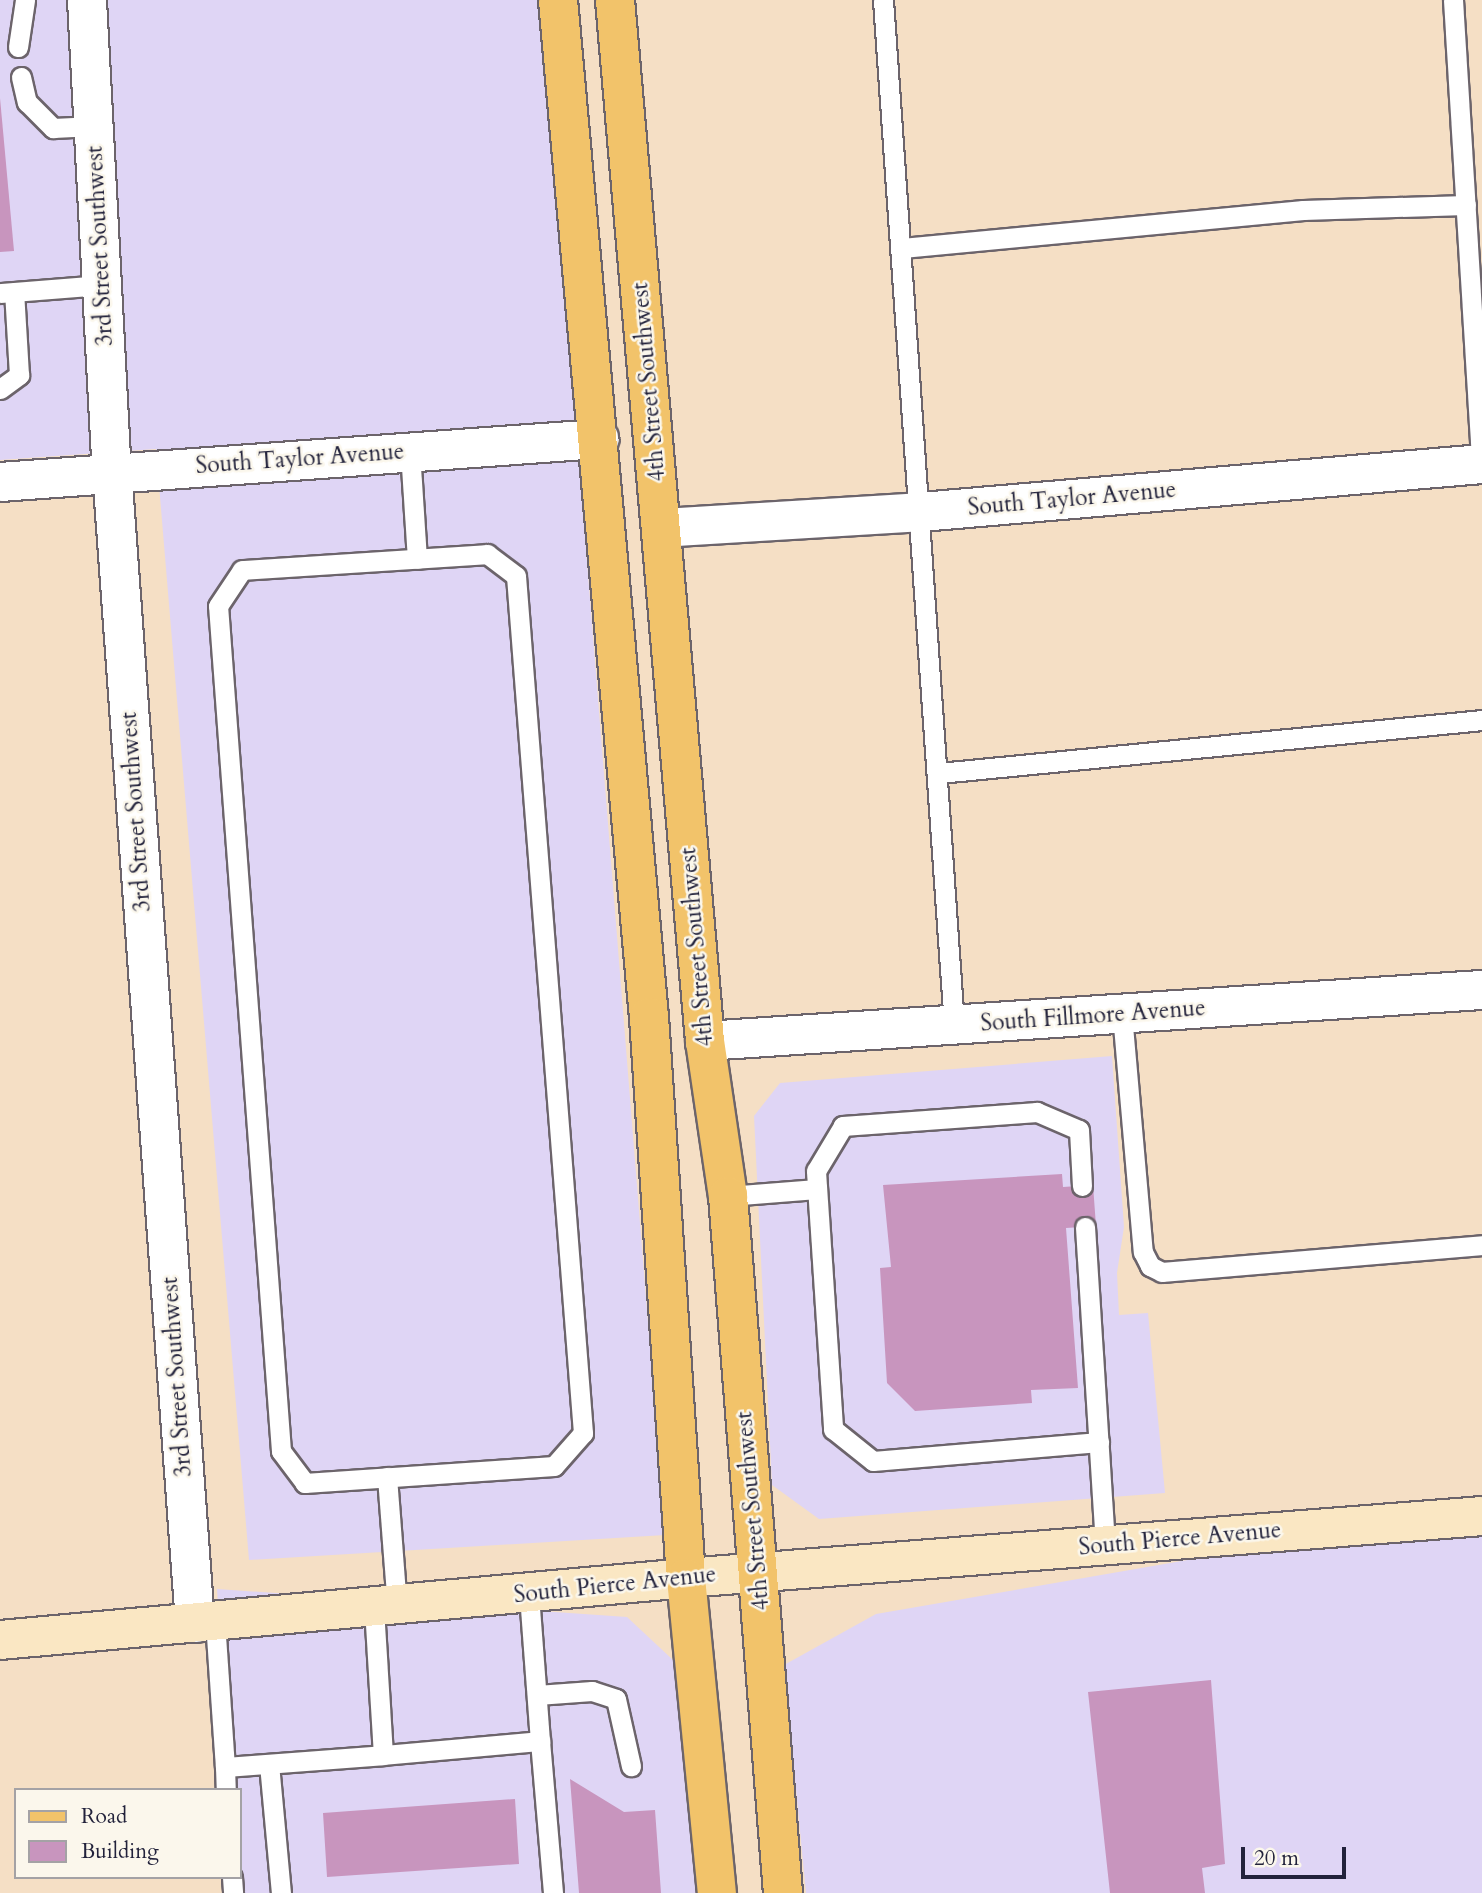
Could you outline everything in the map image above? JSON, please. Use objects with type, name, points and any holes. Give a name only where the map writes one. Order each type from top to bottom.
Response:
[{"type":"main road","points":[[558,0],[649,1017],[686,1578],[717,1893]]},
{"type":"main road","name":"4th Street Southwest","points":[[624,1],[662,528],[705,1041],[727,1196],[783,1893]]},
{"type":"main road","name":"South Pierce Avenue","points":[[0,1640],[686,1578],[1482,1516]]},
{"type":"street","name":"3rd Street Southwest","points":[[87,0],[112,471],[205,1622]]},
{"type":"street","name":"South Taylor Avenue","points":[[0,482],[112,471],[599,439]]},
{"type":"street","name":"South Taylor Avenue","points":[[662,528],[921,512],[1482,464]]},
{"type":"street","name":"South Fillmore Avenue","points":[[705,1041],[1482,990]]},
{"type":"lane","points":[[18,47],[25,0]]},
{"type":"lane","points":[[883,0],[921,512],[954,1025]]},
{"type":"lane","points":[[1453,0],[1482,470]]},
{"type":"lane","points":[[21,77],[27,102],[53,128],[94,126]]},
{"type":"lane","points":[[902,248],[1303,210],[1466,205]]},
{"type":"lane","points":[[0,389],[19,375],[7,293],[102,285]]},
{"type":"lane","points":[[410,451],[417,559]]},
{"type":"lane","points":[[488,554],[516,576],[583,1433],[554,1466],[387,1477],[305,1483],[281,1451],[218,606],[243,570],[488,554]]},
{"type":"lane","points":[[939,773],[1482,720]]},
{"type":"lane","points":[[1122,1014],[1143,1252],[1150,1266],[1162,1272],[1482,1245]]},
{"type":"lane","points":[[1082,1186],[1079,1130],[1037,1112],[844,1126],[817,1171],[833,1429],[873,1461],[1099,1442]]},
{"type":"lane","points":[[727,1196],[817,1189]]},
{"type":"lane","points":[[1085,1227],[1105,1544]]},
{"type":"lane","points":[[383,1755],[387,1477]]},
{"type":"lane","points":[[529,1594],[553,1893]]},
{"type":"lane","points":[[205,1622],[226,1788]]},
{"type":"lane","points":[[537,1695],[592,1691],[616,1699],[631,1766]]},
{"type":"lane","points":[[225,1767],[540,1741]]},
{"type":"lane","points":[[269,1764],[281,1893]]},
{"type":"shaded area","points":[[0,0],[542,0],[665,1535],[249,1560],[156,449],[0,460]]},
{"type":"shaded area","points":[[1112,1056],[1124,1227],[1117,1273],[1119,1315],[1148,1313],[1165,1493],[819,1519],[772,1485],[754,1116],[780,1083]]},
{"type":"shaded area","points":[[1482,1536],[1482,1893],[806,1893],[784,1665],[876,1614],[1199,1558]]},
{"type":"shaded area","points":[[217,1589],[627,1617],[673,1660],[698,1893],[237,1893],[237,1879],[242,1879],[242,1788],[230,1788]]},
{"type":"building","points":[[0,98],[14,251],[0,252]]},
{"type":"building","points":[[1062,1174],[1063,1187],[1093,1185],[1096,1226],[1066,1228],[1078,1388],[1031,1390],[1032,1403],[915,1411],[887,1383],[880,1268],[891,1267],[883,1185]]},
{"type":"building","points":[[1211,1680],[1225,1864],[1202,1868],[1205,1893],[1110,1893],[1088,1692]]},
{"type":"building","points":[[570,1779],[624,1812],[655,1810],[661,1893],[579,1893]]},
{"type":"building","points":[[515,1799],[519,1864],[327,1877],[323,1813]]}]
